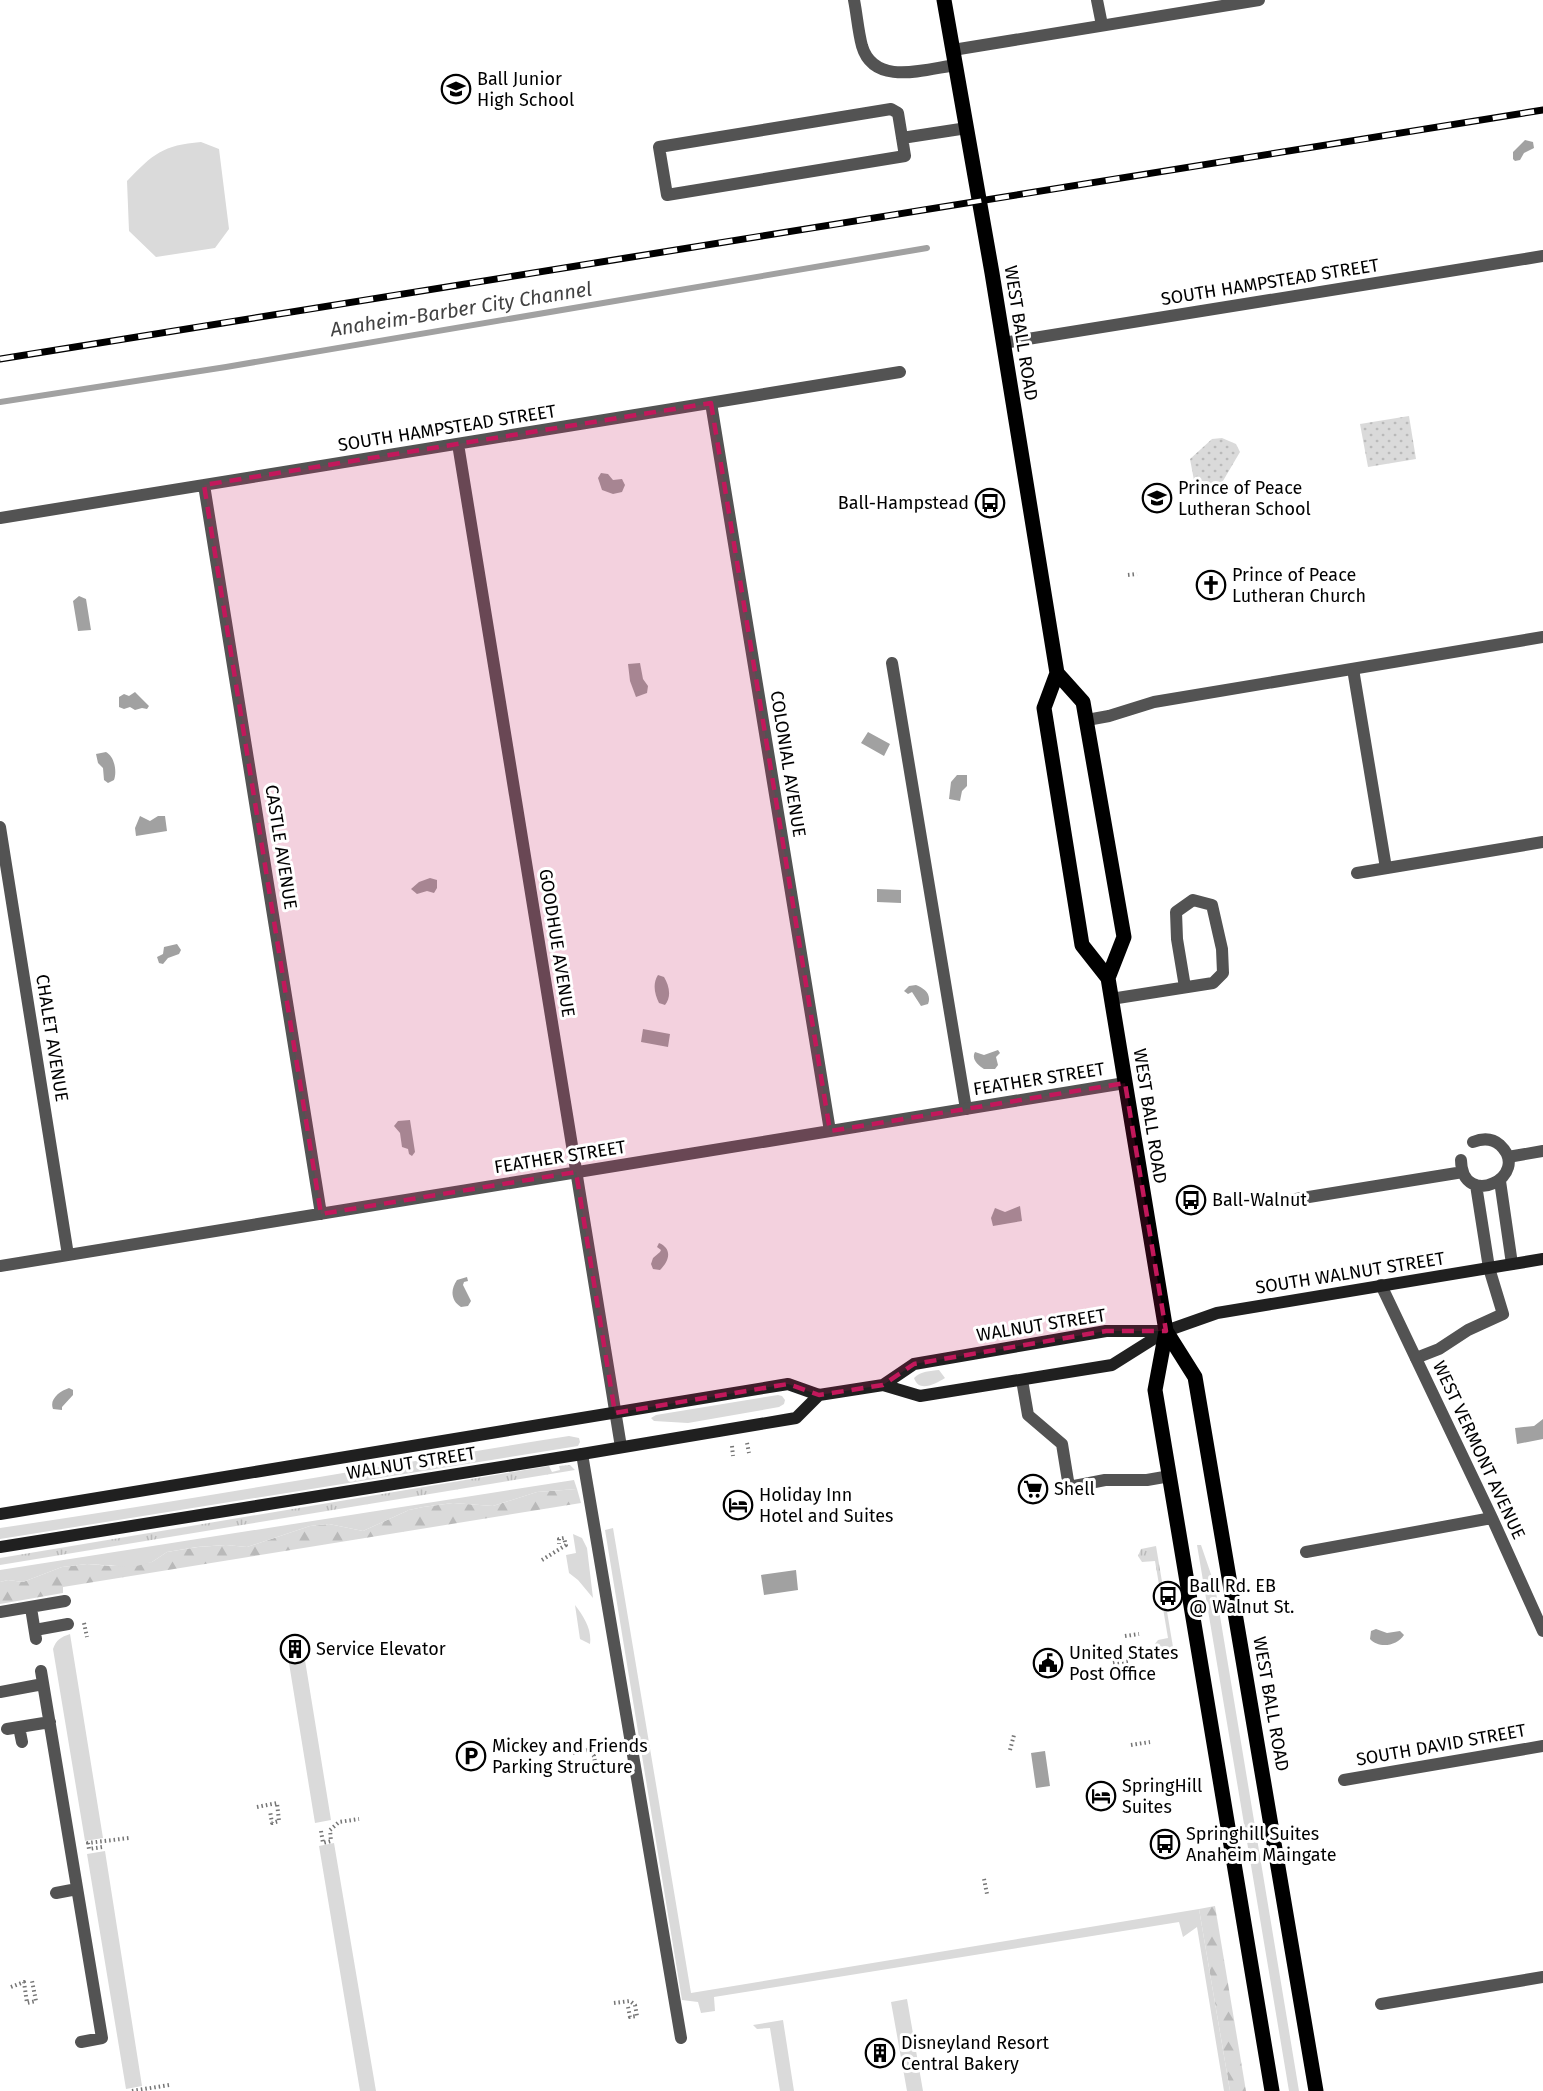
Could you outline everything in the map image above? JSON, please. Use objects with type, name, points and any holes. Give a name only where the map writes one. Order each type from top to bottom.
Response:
[{"type":"main road","name":"WEST BALL ROAD","points":[[944,0],[1057,673],[1044,708],[1080,934],[1082,945],[1108,978]]},
{"type":"main road","name":"WEST BALL ROAD","points":[[1057,673],[1083,702],[1124,937],[1108,978],[1166,1331],[1155,1390],[1272,2091]]},
{"type":"main road","name":"WEST BALL ROAD","points":[[1166,1331],[1196,1377],[1316,2091]]},
{"type":"street","points":[[854,0],[862,46],[866,55],[880,69],[898,73],[955,58],[1102,26],[1223,3],[1259,0]]},
{"type":"street","points":[[1097,0],[1102,26]]},
{"type":"street","points":[[891,109],[898,113],[902,138],[905,156],[667,195],[659,147],[891,109]]},
{"type":"street","points":[[902,138],[967,128]]},
{"type":"street","name":"SOUTH HAMPSTEAD STREET","points":[[1003,343],[1543,256]]},
{"type":"street","name":"SOUTH HAMPSTEAD STREET","points":[[0,519],[900,372]]},
{"type":"street","name":"COLONIAL AVENUE","points":[[711,403],[830,1131]]},
{"type":"street","name":"GOODHUE AVENUE","points":[[458,444],[621,1447]]},
{"type":"street","name":"CASTLE AVENUE","points":[[204,485],[321,1214]]},
{"type":"street","points":[[1087,720],[1109,716],[1154,702],[1543,637]]},
{"type":"street","points":[[892,663],[966,1109]]},
{"type":"street","points":[[1353,669],[1386,868]]},
{"type":"street","name":"CHALET AVENUE","points":[[0,827],[68,1255]]},
{"type":"street","points":[[1357,873],[1543,842]]},
{"type":"street","points":[[1111,999],[1213,983],[1223,973],[1222,949],[1212,905],[1193,900],[1176,912],[1177,939],[1185,987]]},
{"type":"street","name":"FEATHER STREET","points":[[0,1266],[1125,1083]]},
{"type":"street","points":[[1284,1200],[1462,1166],[1470,1181],[1476,1185],[1491,1186],[1500,1180],[1508,1169],[1508,1157],[1495,1141],[1487,1139],[1473,1142]]},
{"type":"street","points":[[1508,1157],[1543,1151]]},
{"type":"street","points":[[1500,1180],[1512,1264]]},
{"type":"street","points":[[1416,1358],[1439,1349],[1468,1330],[1503,1314],[1489,1268],[1476,1185]]},
{"type":"street","name":"SOUTH WALNUT STREET","points":[[1166,1331],[1216,1313],[1543,1259]]},
{"type":"street","name":"WEST VERMONT AVENUE","points":[[1381,1285],[1543,1631]]},
{"type":"street","name":"WALNUT STREET","points":[[0,1514],[788,1384],[819,1395],[883,1385],[914,1364],[1106,1331],[1166,1331]]},
{"type":"street","name":"WALNUT STREET","points":[[883,1385],[920,1396],[1112,1365],[1166,1331]]},
{"type":"street","points":[[1022,1380],[1028,1415],[1062,1444],[1069,1487],[1105,1480],[1147,1480],[1170,1476]]},
{"type":"street","name":"WALNUT STREET","points":[[0,1547],[796,1418],[819,1395]]},
{"type":"street","points":[[582,1454],[681,2038]]},
{"type":"street","points":[[1306,1552],[1492,1518]]},
{"type":"street","points":[[0,1612],[65,1601]]},
{"type":"street","points":[[31,1608],[35,1635],[68,1624]]},
{"type":"street","points":[[0,1692],[42,1678],[102,2038],[81,2042]]},
{"type":"street","points":[[22,1742],[13,1728],[50,1722]]},
{"type":"street","name":"SOUTH DAVID STREET","points":[[1344,1780],[1543,1746]]},
{"type":"street","points":[[56,1893],[77,1888]]},
{"type":"street","points":[[1381,2004],[1543,1977]]},
{"type":"path","points":[[1128,575],[1137,574]]},
{"type":"path","points":[[747,1443],[749,1453]]},
{"type":"path","points":[[732,1446],[733,1456]]},
{"type":"path","points":[[542,1560],[566,1545],[564,1538],[559,1539],[559,1544]]},
{"type":"path","points":[[1125,1636],[1139,1634]]},
{"type":"path","points":[[1113,1663],[1129,1661]]},
{"type":"path","points":[[1010,1750],[1014,1735]]},
{"type":"path","points":[[1131,1745],[1150,1742]]},
{"type":"path","points":[[573,1753],[588,1750],[594,1756],[596,1768],[587,1769],[586,1760]]},
{"type":"path","points":[[257,1807],[277,1803],[279,1821],[272,1823],[270,1811]]},
{"type":"path","points":[[321,1831],[323,1843],[332,1841],[330,1830],[339,1822],[359,1820]]},
{"type":"path","points":[[102,1847],[88,1850],[88,1844],[129,1838]]},
{"type":"path","points":[[984,1879],[987,1894]]},
{"type":"path","points":[[11,1986],[24,1982],[27,2003],[36,2001],[32,1981]]},
{"type":"path","points":[[614,2003],[630,2001],[635,2005],[637,2016],[630,2017],[628,2007]]},
{"type":"path","points":[[132,2091],[169,2085]]},
{"type":"highlighted area","points":[[711,403],[830,1131],[1125,1083],[1166,1331],[1106,1331],[914,1364],[883,1385],[819,1395],[788,1384],[615,1413],[576,1172],[321,1214],[204,485]]},
{"type":"green space","points":[[201,142],[219,149],[229,229],[215,248],[156,257],[129,231],[127,181],[160,152],[188,143]]},
{"type":"green space","points":[[1409,416],[1416,459],[1368,467],[1360,424]]},
{"type":"green space","points":[[1222,438],[1236,444],[1240,452],[1217,491],[1198,494],[1190,459],[1212,439]]},
{"type":"green space","points":[[939,1370],[945,1378],[928,1386],[916,1383],[914,1378],[916,1376]]},
{"type":"green space","points":[[778,1395],[785,1400],[784,1404],[779,1407],[688,1423],[654,1421],[651,1418],[656,1415]]},
{"type":"green space","points":[[569,1436],[579,1438],[578,1446],[0,1539],[0,1528]]},
{"type":"green space","points":[[570,1465],[575,1470],[0,1565],[0,1558],[549,1466],[552,1472],[560,1470],[559,1466]]},
{"type":"green space","points":[[574,1480],[577,1489],[537,1492],[493,1506],[453,1503],[409,1510],[363,1531],[329,1524],[310,1526],[247,1547],[226,1545],[197,1547],[167,1552],[152,1562],[133,1567],[87,1564],[62,1567],[23,1582],[8,1580],[0,1582],[0,1570]]},
{"type":"green space","points":[[577,1489],[581,1503],[63,1587],[63,1593],[0,1604],[0,1582],[8,1580],[23,1582],[62,1567],[152,1562],[167,1552],[198,1547],[226,1545],[247,1547],[310,1526],[329,1524],[363,1531],[409,1510],[423,1507],[453,1503],[493,1506],[537,1492]]},
{"type":"green space","points":[[613,1528],[691,1993],[1199,1909],[1230,2091],[1224,2091],[1197,1927],[1183,1937],[1179,1922],[714,1997],[715,2011],[701,2013],[698,2002],[682,2000],[605,1530]]},
{"type":"green space","points":[[573,1534],[582,1538],[587,1548],[593,1598],[569,1573],[566,1555],[576,1553]]},
{"type":"green space","points":[[1197,1545],[1201,1545],[1215,1586],[1299,2091],[1289,2091]]},
{"type":"green space","points":[[1156,1546],[1174,1653],[1161,1655],[1154,1651],[1154,1645],[1158,1640],[1168,1638],[1155,1561],[1142,1562],[1138,1556],[1141,1549]]},
{"type":"green space","points":[[575,1605],[589,1628],[590,1644],[580,1639]]},
{"type":"green space","points":[[70,1634],[103,1838],[85,1841],[53,1649],[59,1639]]},
{"type":"green space","points":[[304,1654],[331,1820],[315,1823],[288,1657]]},
{"type":"green space","points":[[334,1843],[376,2091],[360,2091],[319,1846]]},
{"type":"green space","points":[[105,1851],[142,2086],[126,2089],[87,1854]]},
{"type":"green space","points":[[1215,1906],[1246,2091],[1230,2091],[1199,1909]]},
{"type":"green space","points":[[907,1999],[923,2091],[907,2091],[891,2002]]},
{"type":"green space","points":[[783,2020],[794,2091],[780,2091],[770,2028],[757,2029],[753,2025]]},
{"type":"shaded area","points":[[1525,140],[1533,142],[1534,148],[1524,153],[1520,160],[1515,161],[1513,152]]},
{"type":"shaded area","points":[[601,473],[608,474],[613,480],[622,479],[625,485],[622,492],[613,494],[602,490],[598,478]]},
{"type":"shaded area","points":[[79,596],[86,599],[91,630],[78,631],[73,601]]},
{"type":"shaded area","points":[[640,663],[643,679],[648,686],[647,693],[636,697],[630,681],[628,664]]},
{"type":"shaded area","points":[[135,692],[149,706],[147,709],[135,710],[130,707],[124,709],[119,707],[119,697],[124,694],[129,696]]},
{"type":"shaded area","points":[[868,732],[890,744],[884,756],[861,743]]},
{"type":"shaded area","points":[[106,752],[111,757],[115,769],[114,780],[108,783],[104,780],[103,768],[98,763],[96,754]]},
{"type":"shaded area","points":[[957,775],[967,775],[967,786],[962,791],[960,801],[949,799],[951,782]]},
{"type":"shaded area","points":[[140,816],[150,821],[158,816],[165,816],[167,831],[136,836],[135,828]]},
{"type":"shaded area","points":[[430,878],[437,880],[434,893],[427,891],[417,894],[411,889],[419,882]]},
{"type":"shaded area","points":[[877,889],[901,890],[901,903],[877,902]]},
{"type":"shaded area","points":[[177,944],[181,950],[179,954],[168,958],[163,964],[159,963],[157,957],[163,954],[164,947]]},
{"type":"shaded area","points":[[658,975],[664,977],[668,987],[669,995],[665,1005],[659,1003],[655,993],[655,982]]},
{"type":"shaded area","points":[[916,985],[926,992],[929,997],[928,1004],[921,1006],[912,992],[908,994],[904,991],[909,986]]},
{"type":"shaded area","points":[[643,1029],[670,1034],[668,1047],[641,1042]]},
{"type":"shaded area","points":[[998,1050],[1000,1053],[996,1057],[998,1065],[995,1069],[984,1069],[977,1064],[975,1052],[984,1055]]},
{"type":"shaded area","points":[[410,1120],[415,1152],[412,1156],[408,1149],[402,1147],[400,1133],[394,1126],[398,1121]]},
{"type":"shaded area","points":[[1020,1206],[1022,1221],[993,1226],[991,1218],[995,1208],[1005,1212]]},
{"type":"shaded area","points":[[659,1243],[668,1252],[666,1263],[660,1270],[653,1269],[651,1264],[653,1258],[661,1250],[657,1247]]},
{"type":"shaded area","points":[[467,1277],[468,1281],[463,1285],[471,1301],[468,1306],[461,1307],[453,1298],[453,1288],[457,1280]]},
{"type":"shaded area","points":[[69,1388],[73,1390],[73,1395],[62,1410],[53,1409],[54,1399],[59,1393]]},
{"type":"shaded area","points":[[1543,1419],[1543,1439],[1517,1444],[1515,1428],[1534,1426]]},
{"type":"shaded area","points":[[796,1570],[798,1590],[764,1595],[761,1575]]},
{"type":"shaded area","points":[[1376,1629],[1387,1633],[1400,1631],[1404,1635],[1393,1644],[1378,1644],[1370,1639],[1371,1631]]},
{"type":"shaded area","points":[[1045,1751],[1050,1786],[1036,1788],[1031,1753]]},
{"type":"waterway","name":"Anaheim-Barber City Channel","points":[[0,402],[226,367],[927,248]]},
{"type":"railway","points":[[0,359],[1543,110]]},
{"type":"place","name":"Ball Junior High School","points":[[456,89]]},
{"type":"place","name":"Prince of Peace Lutheran School","points":[[1157,498]]},
{"type":"place","name":"Ball-Hampstead","points":[[990,503]]},
{"type":"place","name":"Prince of Peace Lutheran Church","points":[[1211,585]]},
{"type":"place","name":"Ball-Walnut","points":[[1191,1200]]},
{"type":"place","name":"Shell","points":[[1033,1489]]},
{"type":"place","name":"Holiday Inn Hotel and Suites","points":[[738,1505]]},
{"type":"place","name":"Ball Rd. EB @ Walnut St.","points":[[1168,1596]]},
{"type":"place","name":"Service Elevator","points":[[295,1649]]},
{"type":"place","name":"United States Post Office","points":[[1048,1663]]},
{"type":"place","name":"Mickey and Friends Parking Structure","points":[[471,1756]]},
{"type":"place","name":"SpringHill Suites","points":[[1101,1796]]},
{"type":"place","name":"Springhill Suites Anaheim Maingate","points":[[1165,1844]]},
{"type":"place","name":"Disneyland Resort Central Bakery","points":[[880,2053]]}]
